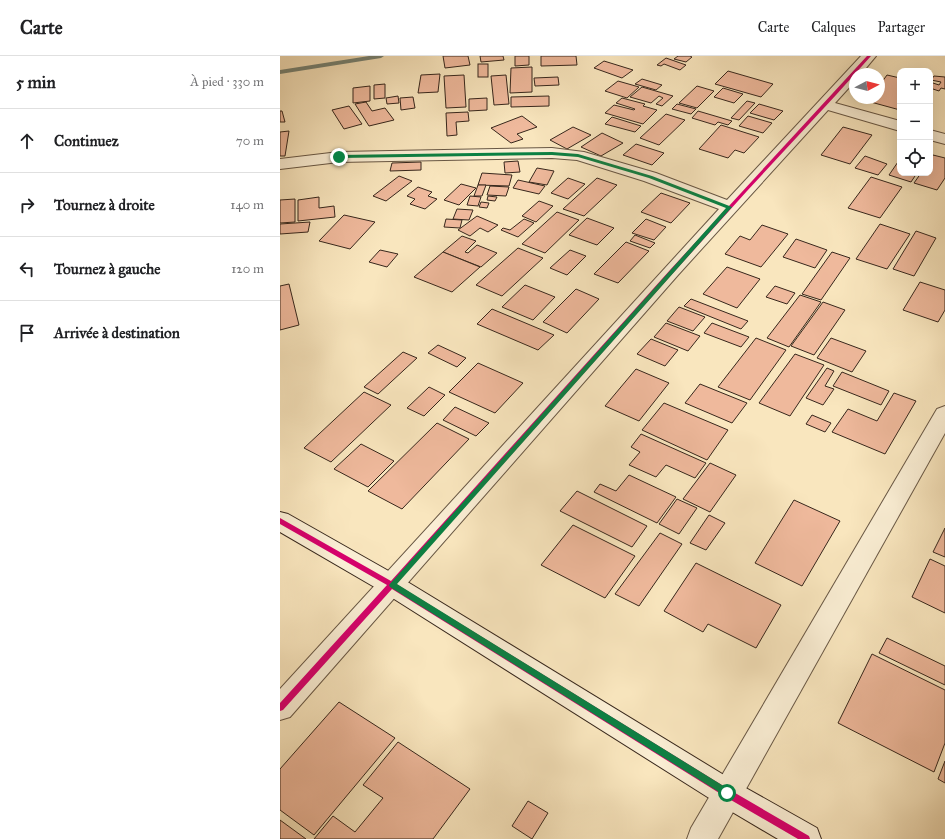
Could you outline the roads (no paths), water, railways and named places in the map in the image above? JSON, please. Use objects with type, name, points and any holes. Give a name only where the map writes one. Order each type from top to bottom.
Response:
[{"type":"street","points":[[280,708],[730,207],[827,105],[869,56]]},
{"type":"street","points":[[827,105],[897,125]]},
{"type":"street","points":[[933,136],[945,139]]},
{"type":"street","points":[[280,164],[339,157],[552,153],[578,155],[650,177],[730,207]]},
{"type":"street","points":[[702,839],[945,414]]},
{"type":"street","points":[[280,521],[392,585],[727,793],[806,839]]},
{"type":"waterway","points":[[280,72],[381,56]]}]
